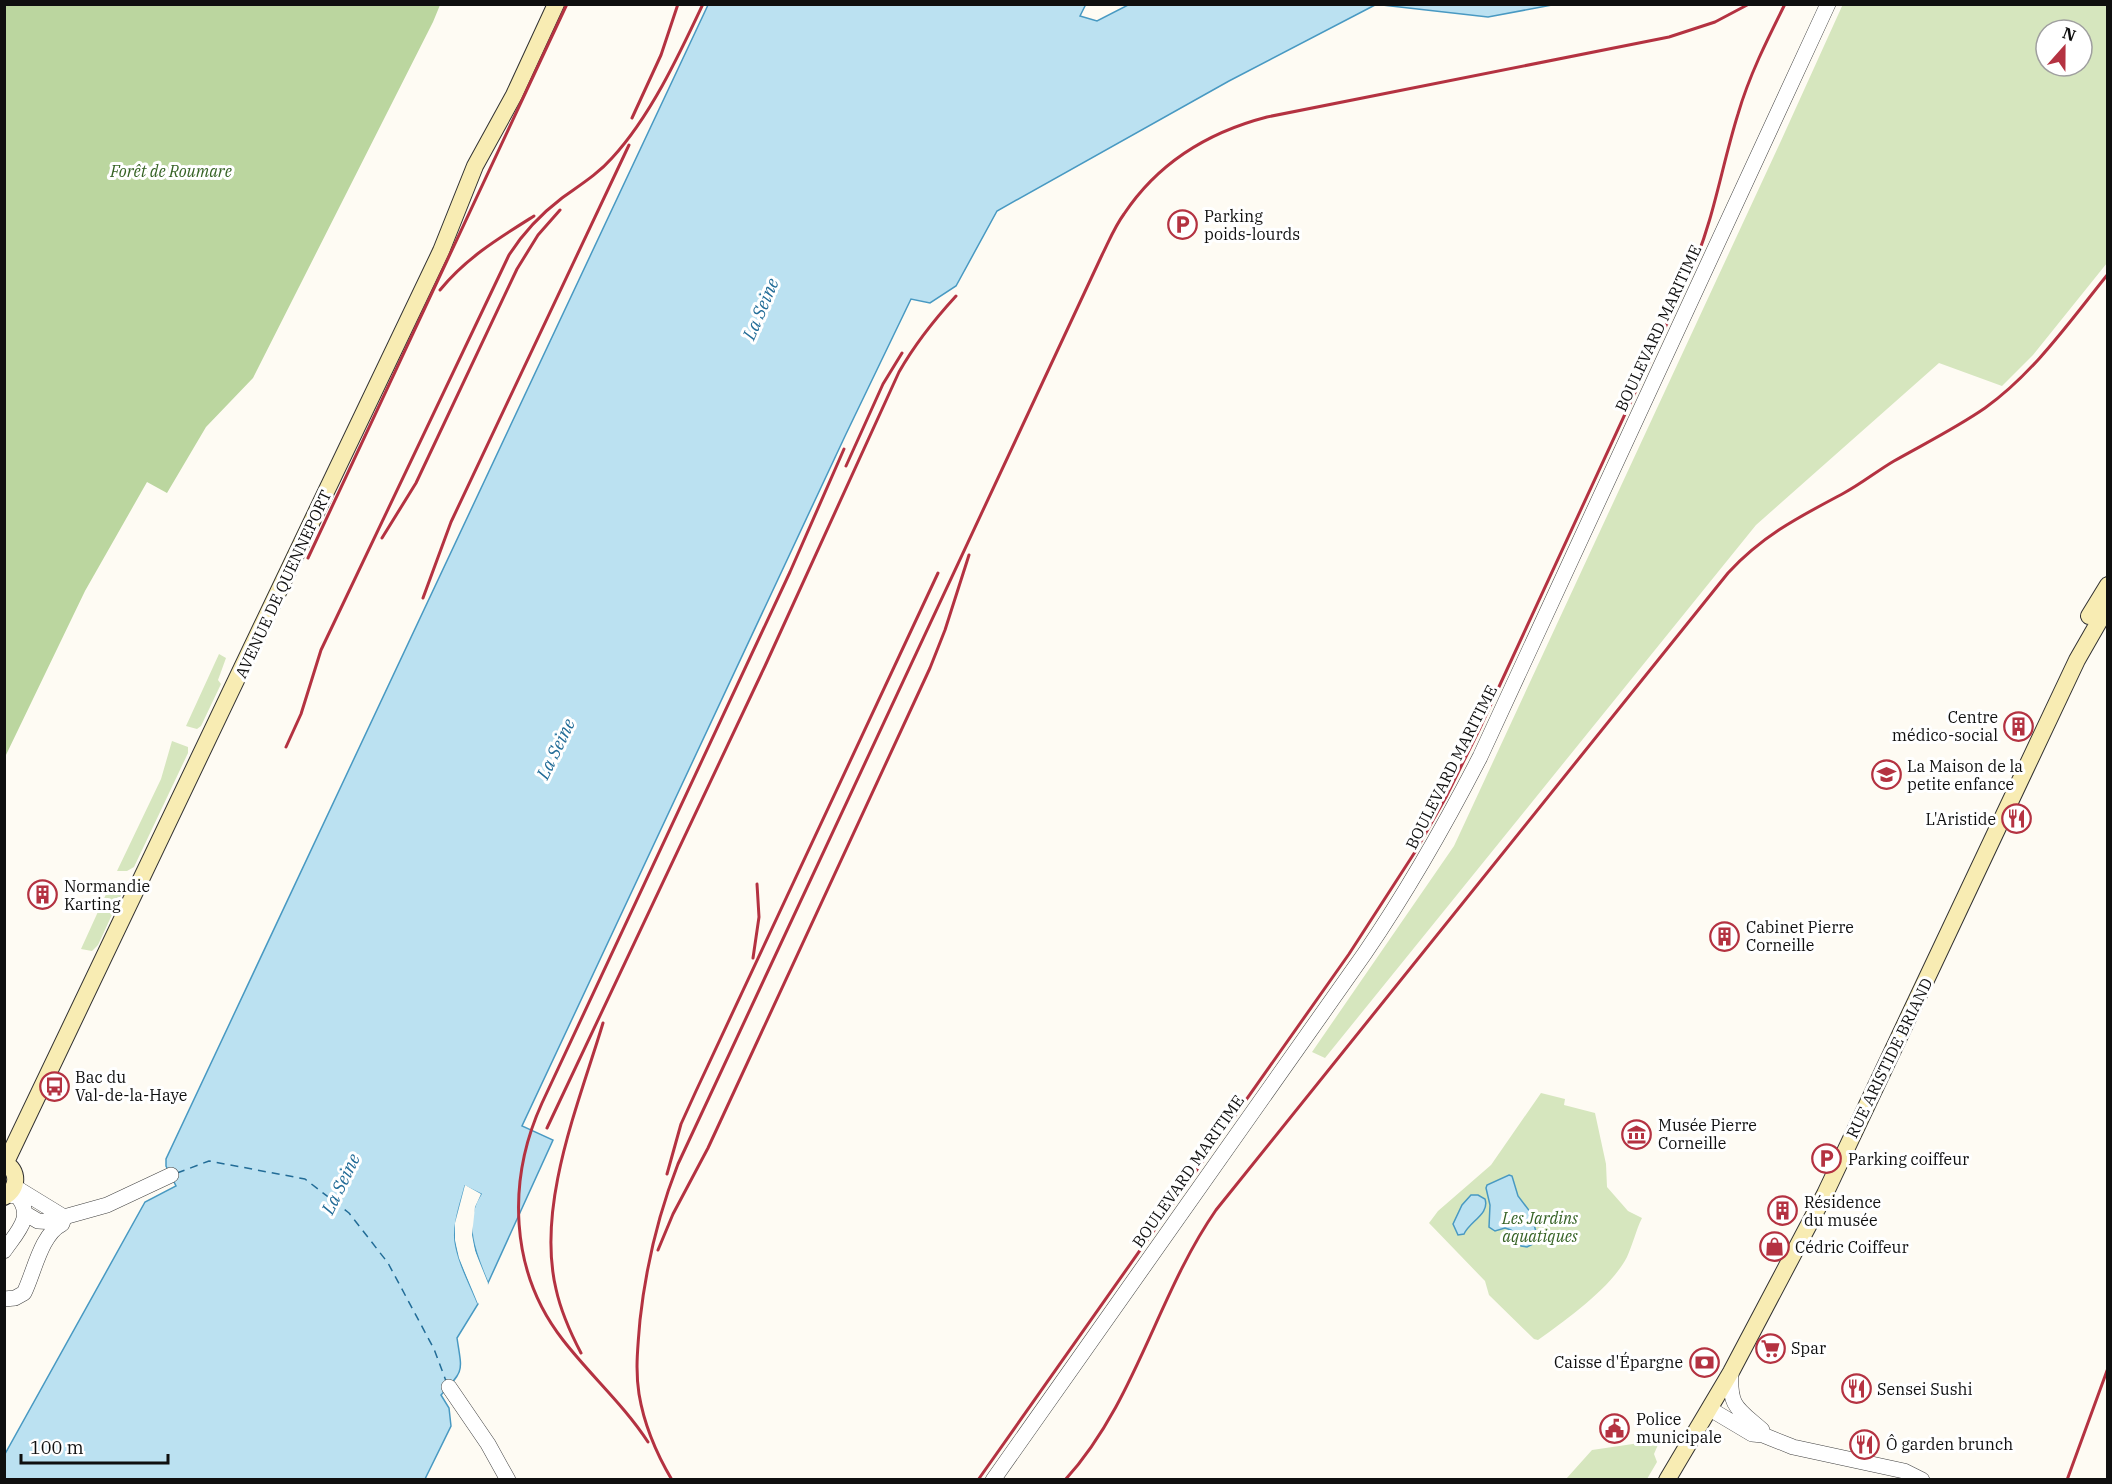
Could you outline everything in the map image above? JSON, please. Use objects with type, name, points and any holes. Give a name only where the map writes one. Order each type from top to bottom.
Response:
[{"type":"main road","name":"AVENUE DE QUENNEPORT","points":[[5,1162],[441,251],[474,166],[514,95],[556,4]]},
{"type":"main road","name":"RUE ARISTIDE BRIAND","points":[[2077,660],[2080,636],[2085,623],[2108,585]]},
{"type":"main road","name":"RUE ARISTIDE BRIAND","points":[[1667,1479],[1731,1372],[1825,1194],[2077,660],[2108,606]]},
{"type":"main road","points":[[5,1162],[14,1170],[16,1181],[9,1193]]},
{"type":"street","name":"BOULEVARD MARITIME","points":[[993,1479],[1365,953],[1412,883],[1429,853],[1480,757],[1828,4]]},
{"type":"street","points":[[26,1214],[38,1221],[55,1222],[64,1217],[107,1205],[171,1175]]},
{"type":"street","points":[[4,1251],[26,1214],[25,1205],[9,1193]]},
{"type":"street","points":[[9,1193],[64,1217]]},
{"type":"street","points":[[4,1299],[15,1298],[24,1293],[47,1236],[62,1224],[64,1217]]},
{"type":"street","points":[[1731,1372],[1730,1393],[1734,1404],[1762,1432],[1793,1447],[1887,1467],[1922,1479]]},
{"type":"street","points":[[449,1387],[488,1444],[508,1479]]},
{"type":"street","points":[[1712,1403],[1752,1434],[1762,1432]]},
{"type":"green space","name":"Forêt de Roumare","points":[[5,4],[440,5],[253,378],[206,427],[167,493],[147,482],[85,591],[5,757]]},
{"type":"green space","points":[[1843,4],[2107,5],[2107,263],[2033,355],[2002,386],[1939,363],[1756,525],[1325,1058],[1312,1052],[1454,846]]},
{"type":"green space","points":[[219,654],[226,658],[218,680],[221,684],[201,726],[197,729],[186,726]]},
{"type":"green space","points":[[172,741],[188,747],[188,753],[134,867],[127,871],[117,871],[161,779]]},
{"type":"green space","points":[[112,881],[120,886],[122,893],[98,945],[92,951],[81,949]]},
{"type":"green space","name":"Les Jardins aquatiques","points":[[1541,1093],[1565,1099],[1564,1105],[1595,1113],[1606,1164],[1607,1187],[1628,1211],[1642,1218],[1620,1269],[1587,1303],[1538,1340],[1534,1339],[1489,1295],[1485,1281],[1429,1223],[1438,1211],[1491,1165]]},
{"type":"green space","points":[[1660,1440],[1654,1454],[1657,1462],[1647,1479],[1566,1479],[1592,1450]]},
{"type":"water","name":"La Seine","points":[[1086,4],[1080,16],[1097,21],[1128,5],[1375,5],[1229,81],[997,211],[956,286],[930,303],[911,299],[522,1126],[553,1140],[488,1283],[479,1261],[472,1227],[475,1205],[481,1194],[465,1186],[456,1220],[455,1241],[461,1265],[478,1304],[457,1338],[460,1370],[441,1395],[449,1408],[451,1426],[425,1479],[5,1480],[5,1454],[145,1202],[176,1186],[166,1166],[166,1159],[708,5]]},
{"type":"water","points":[[1382,5],[1552,5],[1488,17]]},
{"type":"water","points":[[1509,1175],[1512,1176],[1518,1196],[1531,1213],[1540,1238],[1539,1241],[1527,1247],[1521,1246],[1511,1230],[1505,1228],[1495,1231],[1489,1227],[1490,1205],[1487,1185]]},
{"type":"water","points":[[1471,1195],[1478,1195],[1485,1199],[1485,1209],[1464,1234],[1458,1235],[1453,1224],[1462,1205]]},
{"type":"pier","points":[[465,1185],[481,1194],[475,1207],[472,1235],[475,1251],[488,1283],[487,1286],[472,1252],[469,1235],[472,1207],[476,1195],[467,1190],[458,1223],[458,1239],[462,1257],[480,1300],[478,1304],[459,1258],[455,1240],[455,1223]]},
{"type":"ferry route","points":[[177,1173],[209,1161],[305,1179],[349,1213],[388,1263],[434,1349],[446,1381]]},
{"type":"railway","points":[[308,558],[567,4]]},
{"type":"railway","points":[[632,118],[661,55],[678,4]]},
{"type":"railway","points":[[286,747],[301,714],[321,650],[509,255],[540,217],[601,169],[626,142],[663,85],[703,4]]},
{"type":"railway","points":[[672,1480],[647,1427],[639,1394],[637,1366],[640,1320],[646,1280],[654,1241],[671,1183],[1102,255],[1124,214],[1153,179],[1169,165],[1205,141],[1246,123],[1669,37],[1715,22],[1749,4]]},
{"type":"railway","points":[[978,1480],[1349,954],[1415,852],[1446,797],[1693,267],[1707,230],[1742,100],[1785,4]]},
{"type":"railway","points":[[423,598],[451,522],[629,145]]},
{"type":"railway","points":[[382,538],[416,483],[517,269],[538,235],[560,210]]},
{"type":"railway","points":[[440,290],[472,258],[534,216]]},
{"type":"railway","points":[[1065,1480],[1110,1417],[1195,1243],[1216,1210],[1728,573],[1768,537],[1963,422],[2003,394],[2051,346],[2108,274]]},
{"type":"railway","points":[[547,1128],[765,666],[899,372],[925,332],[956,296]]},
{"type":"railway","points":[[846,466],[883,384],[902,353]]},
{"type":"railway","points":[[648,1442],[639,1428],[563,1340],[545,1313],[532,1285],[523,1255],[519,1224],[519,1194],[523,1163],[542,1103],[790,572],[844,449]]},
{"type":"railway","points":[[658,1250],[673,1214],[708,1148],[930,668],[969,555]]},
{"type":"railway","points":[[667,1174],[681,1124],[938,573]]},
{"type":"railway","points":[[753,958],[759,917],[757,884]]},
{"type":"railway","points":[[581,1353],[566,1322],[556,1289],[551,1257],[552,1223],[563,1154],[603,1023]]},
{"type":"railway","points":[[2067,1480],[2108,1368]]},
{"type":"place","name":"Parking poids-lourds","points":[[1183,225]]},
{"type":"place","name":"Centre médico-social","points":[[2019,726]]},
{"type":"place","name":"La Maison de la petite enfance","points":[[1886,775]]},
{"type":"place","name":"L'Aristide","points":[[2017,819]]},
{"type":"place","name":"Normandie Karting","points":[[43,895]]},
{"type":"place","name":"Cabinet Pierre Corneille","points":[[1725,936]]},
{"type":"place","name":"Bac du Val-de-la-Haye","points":[[54,1086]]},
{"type":"place","name":"Musée Pierre Corneille","points":[[1637,1134]]},
{"type":"place","name":"Parking coiffeur","points":[[1827,1159]]},
{"type":"place","name":"Résidence du musée","points":[[1783,1211]]},
{"type":"place","name":"Cédric Coiffeur","points":[[1774,1247]]},
{"type":"place","name":"Spar","points":[[1770,1348]]},
{"type":"place","name":"Caisse d'Épargne","points":[[1704,1362]]},
{"type":"place","name":"Sensei Sushi","points":[[1856,1389]]},
{"type":"place","name":"Police municipale","points":[[1615,1428]]},
{"type":"place","name":"Ô garden brunch","points":[[1865,1444]]}]
